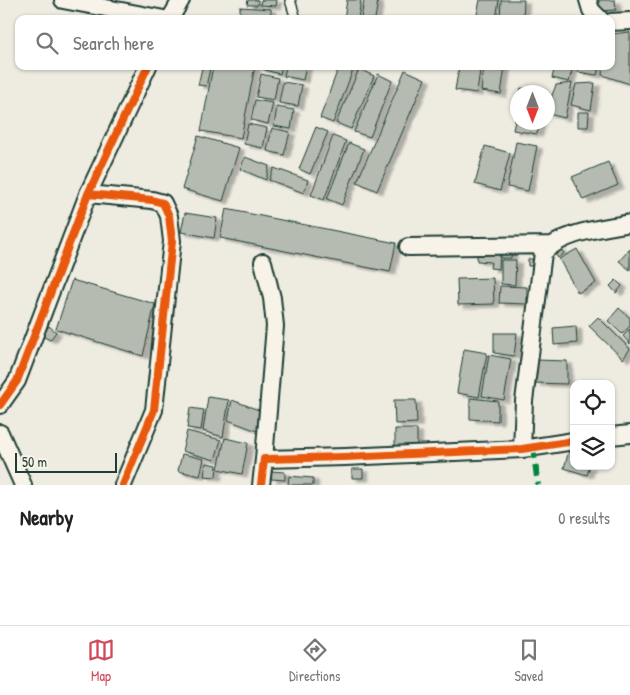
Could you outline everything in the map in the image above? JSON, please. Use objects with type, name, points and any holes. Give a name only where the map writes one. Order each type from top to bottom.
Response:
[{"type":"street","points":[[63,0],[143,15]]},
{"type":"street","points":[[172,15],[181,0]]},
{"type":"street","points":[[588,0],[591,10],[596,15]]},
{"type":"street","points":[[615,22],[630,21]]},
{"type":"street","points":[[0,405],[17,381],[88,194],[146,70]]},
{"type":"street","points":[[88,194],[152,200],[163,203],[169,216],[172,241],[154,410],[123,485]]},
{"type":"street","points":[[522,449],[524,401],[543,253],[551,245],[571,236],[630,223]]},
{"type":"street","points":[[408,247],[551,245]]},
{"type":"street","points":[[261,485],[275,326],[272,298],[263,262]]},
{"type":"street","points":[[0,433],[23,485]]},
{"type":"street","points":[[615,436],[630,434]]},
{"type":"street","points":[[264,459],[522,449],[570,442]]},
{"type":"lane","points":[[290,0],[295,15]]},
{"type":"building","points":[[248,0],[258,0],[258,5],[247,5]]},
{"type":"building","points":[[261,0],[277,0],[276,6],[260,5]]},
{"type":"building","points":[[347,0],[361,0],[359,15],[345,15]]},
{"type":"building","points":[[364,0],[378,0],[376,15],[362,15]]},
{"type":"building","points":[[480,0],[499,0],[497,15],[477,15]]},
{"type":"building","points":[[501,0],[524,0],[523,15],[500,15]]},
{"type":"building","points":[[599,0],[615,0],[616,10],[599,11]]},
{"type":"building","points":[[240,7],[271,9],[271,15],[240,14]]},
{"type":"building","points":[[630,32],[630,84],[602,75],[603,70],[615,70],[615,34]]},
{"type":"building","points":[[202,70],[210,70],[206,86],[198,85]]},
{"type":"building","points":[[212,70],[254,70],[241,138],[201,131]]},
{"type":"building","points":[[265,70],[281,70],[280,74]]},
{"type":"building","points":[[285,70],[305,70],[303,80],[284,76]]},
{"type":"building","points":[[338,70],[353,70],[333,123],[320,118]]},
{"type":"building","points":[[359,70],[374,76],[351,129],[336,123]]},
{"type":"building","points":[[405,70],[425,79],[377,191],[357,182]]},
{"type":"building","points":[[458,70],[480,70],[477,93],[455,90]]},
{"type":"building","points":[[484,70],[504,70],[501,94],[481,91]]},
{"type":"building","points":[[554,70],[572,70],[569,82],[552,78]]},
{"type":"building","points":[[578,70],[598,70],[597,75],[578,72]]},
{"type":"building","points":[[261,74],[278,78],[274,100],[256,97]]},
{"type":"building","points":[[378,74],[392,81],[370,137],[354,132]]},
{"type":"building","points":[[283,82],[302,85],[298,106],[279,103]]},
{"type":"building","points":[[572,83],[565,118],[555,116],[556,85]]},
{"type":"building","points":[[595,83],[591,110],[571,105],[576,84]]},
{"type":"building","points":[[255,100],[273,103],[268,124],[251,120]]},
{"type":"building","points":[[277,107],[294,110],[291,129],[274,126]]},
{"type":"building","points":[[578,112],[589,112],[588,127],[578,127]]},
{"type":"building","points":[[248,124],[267,128],[263,148],[244,144]]},
{"type":"building","points":[[316,127],[328,132],[310,174],[299,169]]},
{"type":"building","points":[[272,128],[290,132],[284,155],[267,151]]},
{"type":"building","points":[[513,130],[538,130],[537,134]]},
{"type":"building","points":[[198,136],[239,148],[223,201],[182,189]]},
{"type":"building","points":[[333,136],[346,141],[324,200],[311,195]]},
{"type":"building","points":[[516,142],[537,146],[528,191],[507,187]]},
{"type":"building","points":[[349,143],[364,149],[342,205],[327,199]]},
{"type":"building","points":[[485,146],[510,153],[500,191],[475,184]]},
{"type":"building","points":[[245,157],[269,166],[266,180],[240,169]]},
{"type":"building","points":[[608,162],[618,185],[583,200],[572,177]]},
{"type":"building","points":[[274,168],[308,180],[304,193],[269,180]]},
{"type":"building","points":[[226,209],[396,243],[390,272],[220,238]]},
{"type":"building","points":[[185,213],[217,218],[214,238],[181,232]]},
{"type":"building","points":[[477,248],[500,249],[499,269],[490,268],[491,262],[477,261]]},
{"type":"building","points":[[502,248],[512,248],[511,258],[501,258]]},
{"type":"building","points":[[560,248],[564,253],[558,258],[554,252]]},
{"type":"building","points":[[577,249],[596,283],[578,293],[559,259]]},
{"type":"building","points":[[630,249],[630,270],[619,261]]},
{"type":"building","points":[[528,259],[537,259],[537,266],[528,266]]},
{"type":"building","points":[[501,260],[516,260],[515,285],[501,284]]},
{"type":"building","points":[[493,278],[494,304],[458,305],[457,279]]},
{"type":"building","points":[[72,280],[155,304],[143,356],[56,329]]},
{"type":"building","points":[[616,280],[622,286],[616,293],[610,286]]},
{"type":"building","points":[[500,286],[527,287],[527,304],[499,303]]},
{"type":"building","points":[[619,308],[630,318],[630,326],[622,334],[608,321]]},
{"type":"building","points":[[598,317],[630,349],[623,359],[589,326]]},
{"type":"building","points":[[49,326],[56,332],[50,340],[42,336]]},
{"type":"building","points":[[576,326],[577,343],[554,345],[553,328]]},
{"type":"building","points":[[630,329],[630,344],[623,336]]},
{"type":"building","points":[[494,333],[517,333],[514,356],[494,353]]},
{"type":"building","points":[[464,349],[487,353],[479,397],[457,393]]},
{"type":"building","points":[[489,355],[511,359],[504,400],[482,396]]},
{"type":"building","points":[[536,360],[567,361],[567,384],[535,383]]},
{"type":"building","points":[[208,397],[229,400],[223,437],[203,431]]},
{"type":"building","points":[[470,398],[498,401],[498,421],[470,419]]},
{"type":"building","points":[[232,400],[264,412],[257,431],[228,420]]},
{"type":"building","points":[[394,400],[416,400],[417,423],[395,424]]},
{"type":"building","points":[[190,408],[204,410],[201,430],[187,428]]},
{"type":"building","points":[[395,429],[417,429],[417,448],[395,448]]},
{"type":"building","points":[[187,431],[221,440],[215,460],[182,451]]},
{"type":"building","points":[[225,438],[248,443],[242,474],[218,469]]},
{"type":"building","points":[[570,447],[570,470],[564,468]]},
{"type":"building","points":[[182,454],[204,459],[200,476],[178,471]]},
{"type":"building","points":[[206,463],[217,465],[216,477],[204,476]]},
{"type":"building","points":[[352,469],[363,469],[363,478],[352,478]]},
{"type":"building","points":[[571,470],[589,470],[587,475]]},
{"type":"building","points":[[271,471],[285,472],[285,480],[271,479]]},
{"type":"building","points":[[289,476],[313,478],[313,485],[288,485]]},
{"type":"marked path","points":[[533,447],[538,485]]},
{"type":"cycle path","points":[[0,405],[17,381],[88,194],[146,70]]},
{"type":"cycle path","points":[[88,194],[152,200],[163,203],[169,216],[172,241],[154,410],[123,485]]},
{"type":"cycle path","points":[[261,485],[264,459],[522,449],[570,442]]}]
